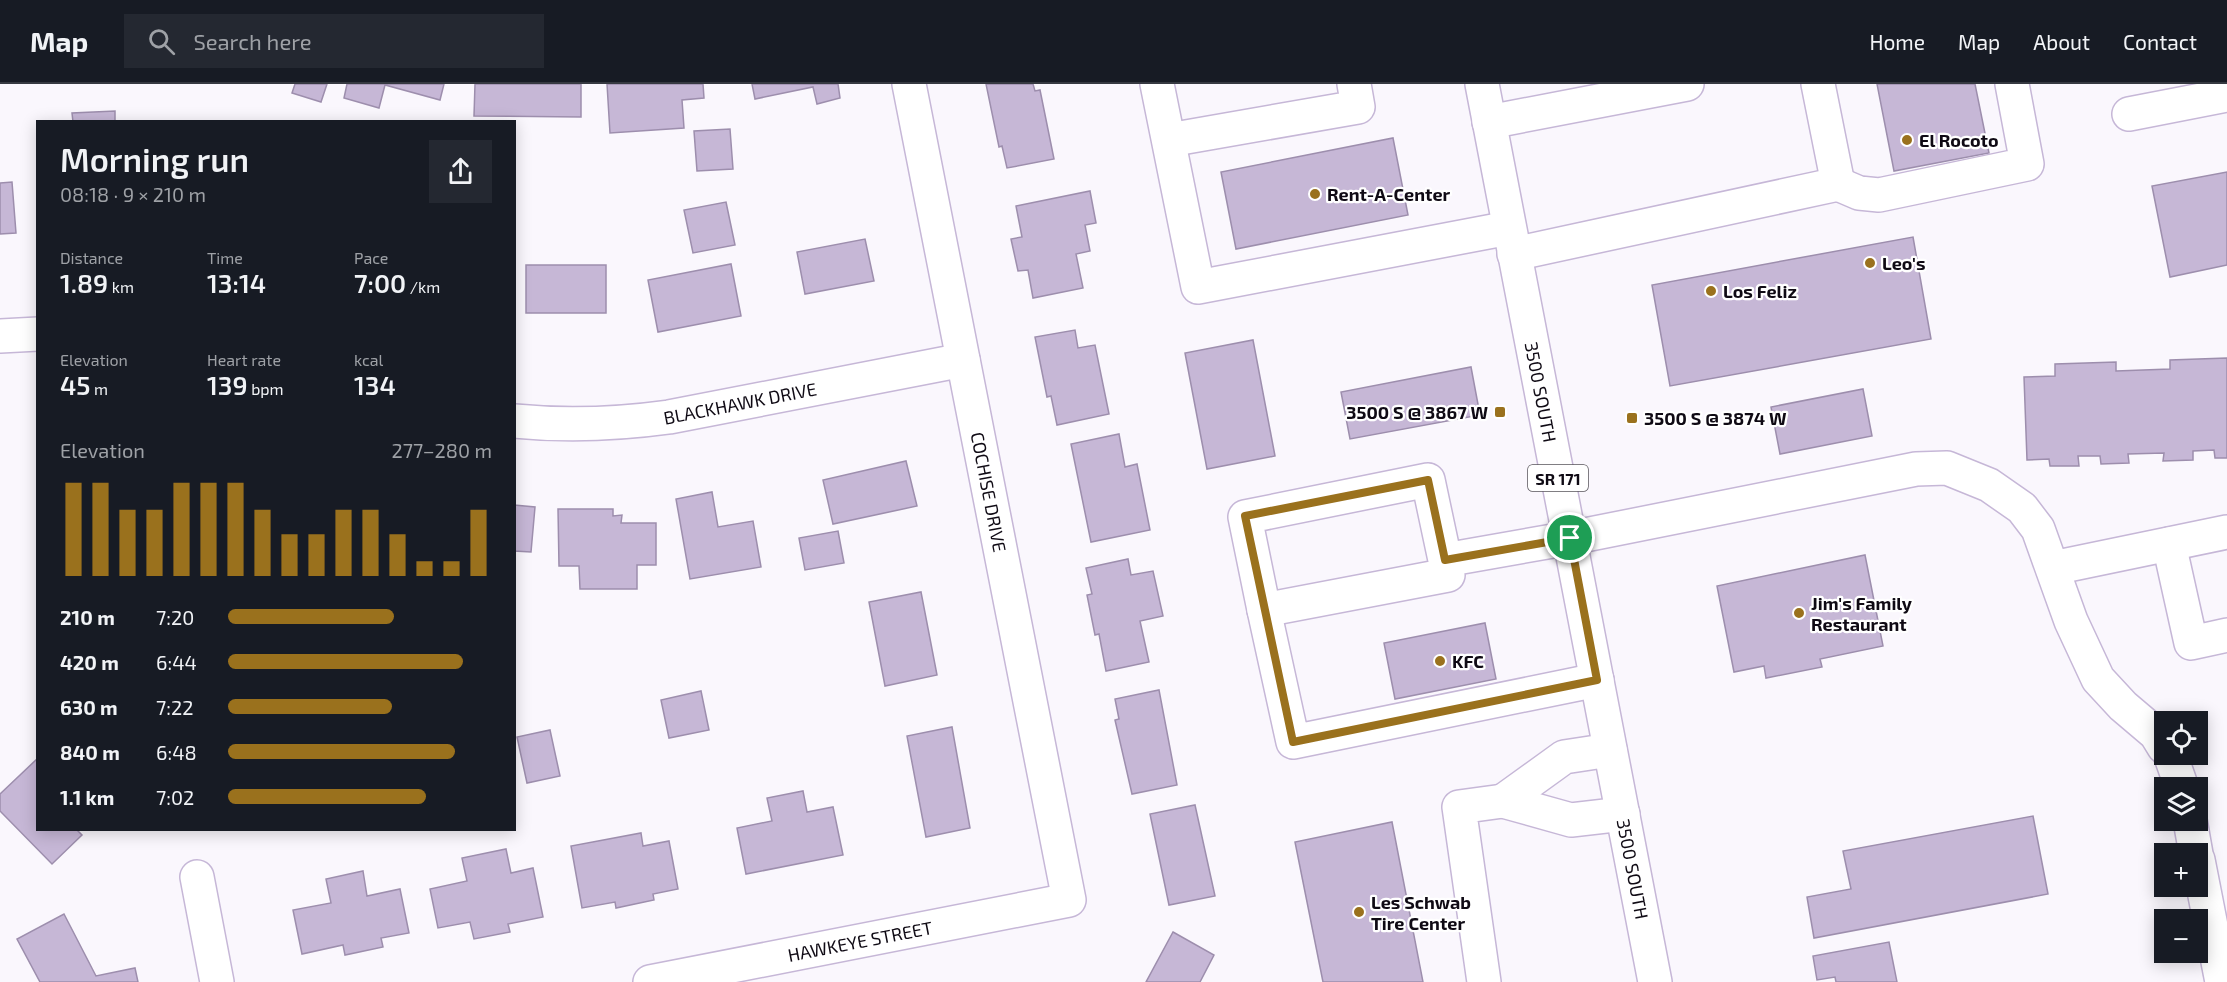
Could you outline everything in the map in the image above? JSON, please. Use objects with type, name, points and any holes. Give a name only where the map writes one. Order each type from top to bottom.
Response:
[{"type":"street","name":"COCHISE DRIVE","points":[[909,84],[1070,900]]},
{"type":"street","points":[[1158,84],[1198,287],[1512,241],[1838,184],[1859,193],[1879,195],[2027,164],[2012,84]]},
{"type":"street","points":[[1169,140],[1358,107],[1354,84]]},
{"type":"street","name":"3500 SOUTH","points":[[1482,84],[1655,982]]},
{"type":"street","points":[[1489,122],[1634,89],[1687,84]]},
{"type":"street","points":[[1818,84],[1838,184]]},
{"type":"street","points":[[2129,114],[2227,95]]},
{"type":"street","points":[[0,336],[36,334]]},
{"type":"street","name":"BLACKHAWK DRIVE","points":[[516,421],[633,422],[963,360]]},
{"type":"street","points":[[1445,560],[1570,538],[1916,469],[1947,468],[1989,484],[2022,508],[2038,529],[2071,621],[2098,679],[2123,706],[2154,732]]},
{"type":"street","points":[[1264,610],[1448,575],[1428,480],[1245,516],[1264,610],[1293,742],[1597,680]]},
{"type":"street","points":[[2053,568],[2227,532]]},
{"type":"street","points":[[2169,544],[2191,643],[2227,635]]},
{"type":"street","points":[[1503,801],[1564,757],[1610,750]]},
{"type":"street","points":[[1484,982],[1459,807],[1503,801],[1571,820],[1623,814]]},
{"type":"street","points":[[197,878],[217,982]]},
{"type":"street","points":[[2205,897],[2222,982]]},
{"type":"street","name":"HAWKEYE STREET","points":[[650,982],[1070,900]]},
{"type":"building","points":[[295,84],[327,84],[321,102],[292,93]]},
{"type":"building","points":[[347,84],[444,84],[440,100],[385,85],[379,108],[344,98]]},
{"type":"building","points":[[475,84],[581,84],[581,117],[474,116]]},
{"type":"building","points":[[607,84],[703,84],[704,98],[682,100],[684,128],[610,133]]},
{"type":"building","points":[[752,84],[838,84],[840,98],[817,104],[813,87],[755,99]]},
{"type":"building","points":[[986,84],[1033,84],[1035,91],[1040,90],[1054,159],[1007,168],[1002,146],[999,147]]},
{"type":"building","points":[[1877,84],[1975,84],[1989,153],[1894,171]]},
{"type":"building","points":[[115,111],[115,120],[73,120],[72,113]]},
{"type":"building","points":[[730,129],[733,169],[697,171],[694,131]]},
{"type":"building","name":"Rent-A-Center","points":[[1393,138],[1408,215],[1236,249],[1221,172]]},
{"type":"building","points":[[2227,172],[2227,265],[2170,277],[2152,186]]},
{"type":"building","points":[[12,182],[16,233],[0,234],[0,183]]},
{"type":"building","points":[[1090,191],[1096,223],[1085,225],[1090,251],[1076,254],[1083,288],[1033,298],[1028,270],[1018,271],[1011,239],[1022,237],[1016,206]]},
{"type":"building","points":[[726,202],[735,245],[693,253],[684,210]]},
{"type":"building","points":[[1913,237],[1931,339],[1670,386],[1652,285]]},
{"type":"building","points":[[865,239],[874,281],[805,294],[797,252]]},
{"type":"building","points":[[731,264],[741,316],[658,332],[648,280]]},
{"type":"building","points":[[526,265],[606,265],[606,313],[526,313]]},
{"type":"building","points":[[1075,330],[1078,348],[1095,345],[1109,414],[1057,425],[1051,396],[1047,397],[1035,337]]},
{"type":"building","points":[[1253,340],[1275,456],[1207,469],[1185,353]]},
{"type":"building","points":[[2227,358],[2227,458],[2215,458],[2214,450],[2193,451],[2193,460],[2163,461],[2164,453],[2128,454],[2129,463],[2101,464],[2100,456],[2078,456],[2079,466],[2050,466],[2049,459],[2027,460],[2024,377],[2055,376],[2055,364],[2116,362],[2116,371],[2170,369],[2170,360]]},
{"type":"building","points":[[1471,367],[1480,415],[1350,439],[1341,392]]},
{"type":"building","points":[[1863,389],[1872,436],[1780,454],[1771,407]]},
{"type":"building","points":[[1119,434],[1125,467],[1137,464],[1150,530],[1091,542],[1071,444]]},
{"type":"building","points":[[906,461],[917,506],[833,524],[823,480]]},
{"type":"building","points":[[712,492],[718,527],[753,521],[761,567],[690,579],[676,499]]},
{"type":"building","points":[[516,505],[535,507],[531,552],[516,551]]},
{"type":"building","points":[[558,509],[613,509],[613,516],[622,515],[621,523],[656,523],[656,565],[637,565],[637,589],[580,589],[579,566],[559,566]]},
{"type":"building","points":[[838,531],[844,563],[805,570],[799,538]]},
{"type":"building","points":[[1865,555],[1883,646],[1820,659],[1822,667],[1766,678],[1764,666],[1734,672],[1717,586]]},
{"type":"building","points":[[1128,559],[1131,575],[1153,571],[1163,616],[1140,621],[1149,662],[1106,671],[1099,634],[1095,635],[1087,595],[1092,594],[1086,568]]},
{"type":"building","points":[[921,592],[937,675],[885,686],[869,602]]},
{"type":"building","name":"KFC","points":[[1485,623],[1496,679],[1395,699],[1384,643]]},
{"type":"building","points":[[1159,690],[1177,785],[1132,794],[1115,720],[1119,719],[1115,699]]},
{"type":"building","points":[[701,691],[709,730],[669,738],[661,700]]},
{"type":"building","points":[[952,727],[970,828],[926,837],[907,736]]},
{"type":"building","points":[[550,730],[560,776],[527,783],[517,737]]},
{"type":"building","points":[[36,760],[36,831],[78,831],[82,835],[52,864],[0,811],[0,794]]},
{"type":"building","points":[[803,791],[807,812],[833,807],[843,855],[746,874],[737,828],[772,821],[767,798]]},
{"type":"building","points":[[1195,805],[1215,896],[1169,905],[1150,814]]},
{"type":"building","points":[[2033,816],[2048,894],[1814,938],[1807,897],[1851,889],[1843,851]]},
{"type":"building","name":"Les Schwab Tire Center","points":[[1392,822],[1423,982],[1323,982],[1295,842]]},
{"type":"building","points":[[641,833],[643,846],[669,841],[678,889],[653,894],[654,900],[616,908],[615,902],[582,908],[571,846]]},
{"type":"building","points":[[506,849],[511,873],[533,868],[543,917],[508,924],[510,932],[474,939],[470,922],[438,928],[430,889],[467,881],[462,858]]},
{"type":"building","points":[[363,871],[367,896],[400,889],[409,933],[381,938],[383,947],[345,955],[343,945],[302,954],[293,910],[331,903],[326,879]]},
{"type":"building","points":[[64,914],[96,976],[135,968],[138,982],[40,982],[17,939]]},
{"type":"building","points":[[1173,932],[1214,955],[1200,982],[1146,982]]},
{"type":"building","points":[[1889,942],[1897,982],[1836,982],[1835,977],[1817,980],[1813,956]]},
{"type":"place","name":"El Rocoto","points":[[1907,140]]},
{"type":"place","name":"Rent-A-Center","points":[[1315,194]]},
{"type":"place","name":"Leo's","points":[[1870,263]]},
{"type":"place","name":"Los Feliz","points":[[1711,291]]},
{"type":"place","name":"3500 S @ 3867 W","points":[[1500,412]]},
{"type":"place","name":"3500 S @ 3874 W","points":[[1632,418]]},
{"type":"place","name":"Jim's Family Restaurant","points":[[1799,613]]},
{"type":"place","name":"KFC","points":[[1440,661]]},
{"type":"place","name":"Les Schwab Tire Center","points":[[1359,912]]},
{"type":"route","points":[[1428,480],[1445,560],[1570,538],[1597,680],[1293,742],[1245,516],[1428,480]]}]
